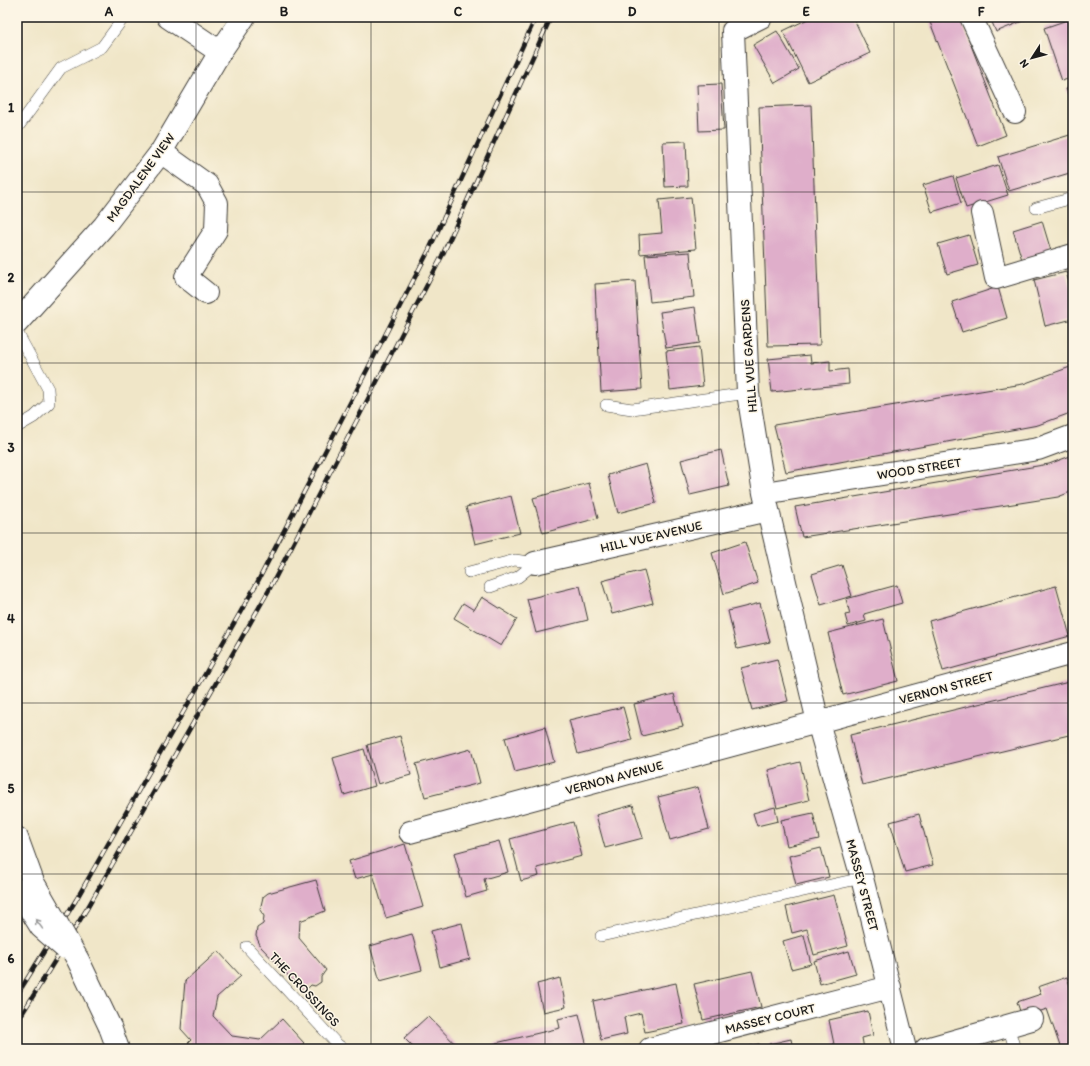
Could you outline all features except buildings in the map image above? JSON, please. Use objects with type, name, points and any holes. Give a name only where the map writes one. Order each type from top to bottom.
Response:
[{"type":"street","points":[[168,17],[220,52]]},
{"type":"street","name":"MAGDALENE VIEW","points":[[17,323],[104,226],[161,152],[220,52],[244,17]]},
{"type":"street","name":"HILL VUE GARDENS","points":[[761,17],[733,31],[748,393],[766,501],[818,722]]},
{"type":"street","points":[[971,17],[1015,112]]},
{"type":"street","points":[[161,152],[207,185],[216,203],[216,230],[186,277],[206,293]]},
{"type":"street","points":[[982,213],[996,278],[1073,255]]},
{"type":"street","name":"WOOD STREET","points":[[766,501],[1038,449],[1073,436]]},
{"type":"street","name":"HILL VUE AVENUE","points":[[535,563],[766,501]]},
{"type":"street","name":"VERNON STREET","points":[[818,722],[1073,653]]},
{"type":"street","name":"VERNON AVENUE","points":[[410,832],[818,722]]},
{"type":"street","name":"MASSEY STREET","points":[[818,722],[862,878],[905,1049]]},
{"type":"street","points":[[17,838],[21,883],[78,960],[110,1028],[118,1049]]},
{"type":"street","name":"MASSEY COURT","points":[[650,1049],[690,1044],[890,987]]},
{"type":"street","points":[[926,1049],[1032,1019]]},
{"type":"lane","points":[[18,127],[61,68],[102,47],[124,17]]},
{"type":"lane","points":[[1036,208],[1073,198]]},
{"type":"lane","points":[[17,332],[48,389],[49,403],[34,417],[17,427]]},
{"type":"lane","points":[[606,405],[632,409],[748,393]]},
{"type":"lane","points":[[469,572],[515,560],[535,563]]},
{"type":"lane","points":[[490,587],[518,577],[535,563]]},
{"type":"lane","points":[[601,936],[862,878]]},
{"type":"lane","name":"THE CROSSINGS","points":[[247,947],[338,1045],[344,1049]]},
{"type":"lane","points":[[1008,1026],[1015,1049]]},
{"type":"railway","points":[[17,995],[76,900],[257,583],[429,250],[536,17]]},
{"type":"railway","points":[[17,1022],[88,907],[269,590],[442,256],[551,17]]}]
